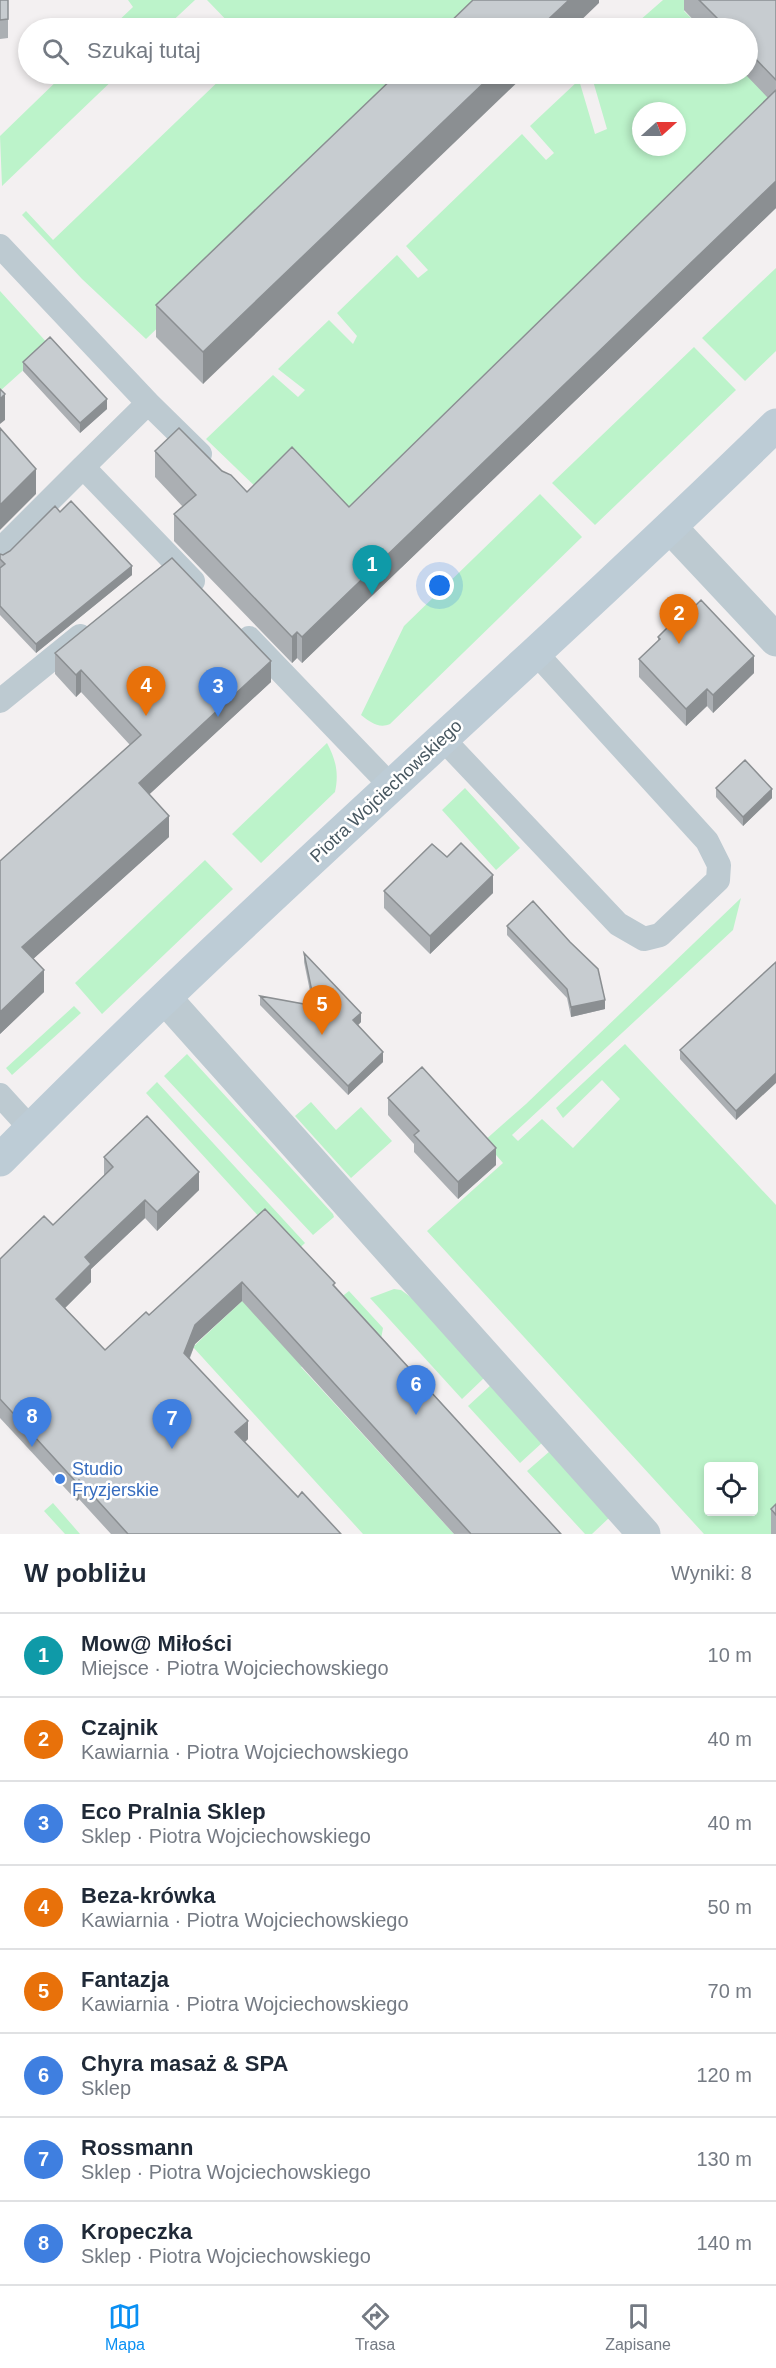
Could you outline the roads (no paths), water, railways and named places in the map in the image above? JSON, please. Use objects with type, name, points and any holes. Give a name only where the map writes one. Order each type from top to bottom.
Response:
[{"type":"street","name":"Piotra Wojciechowskiego","points":[[0,1160],[165,998],[442,738],[671,528],[776,425]]},
{"type":"street","points":[[671,528],[776,640]]},
{"type":"street","points":[[165,998],[644,1534]]},
{"type":"lane","points":[[0,246],[148,403],[214,469]]},
{"type":"lane","points":[[0,550],[148,403]]},
{"type":"lane","points":[[83,467],[164,568],[213,601]]},
{"type":"lane","points":[[0,701],[100,620]]},
{"type":"lane","points":[[236,625],[391,786]]},
{"type":"lane","points":[[442,738],[618,924],[645,939],[660,935],[718,880],[719,865],[707,841],[535,652]]},
{"type":"lane","points":[[0,1095],[31,1129]]},
{"type":"place","name":"Mow@ Miłości","points":[[372,595]]},
{"type":"place","name":"Czajnik","points":[[679,644]]},
{"type":"place","name":"Beza-krówka","points":[[146,716]]},
{"type":"place","name":"Eco Pralnia Sklep","points":[[218,717]]},
{"type":"place","name":"Fantazja","points":[[322,1035]]},
{"type":"place","name":"Chyra masaż & SPA","points":[[416,1415]]},
{"type":"place","name":"Kropeczka","points":[[32,1447]]},
{"type":"place","name":"Rossmann","points":[[172,1449]]},
{"type":"place","name":"Studio Fryzjerskie","points":[[60,1479]]}]
